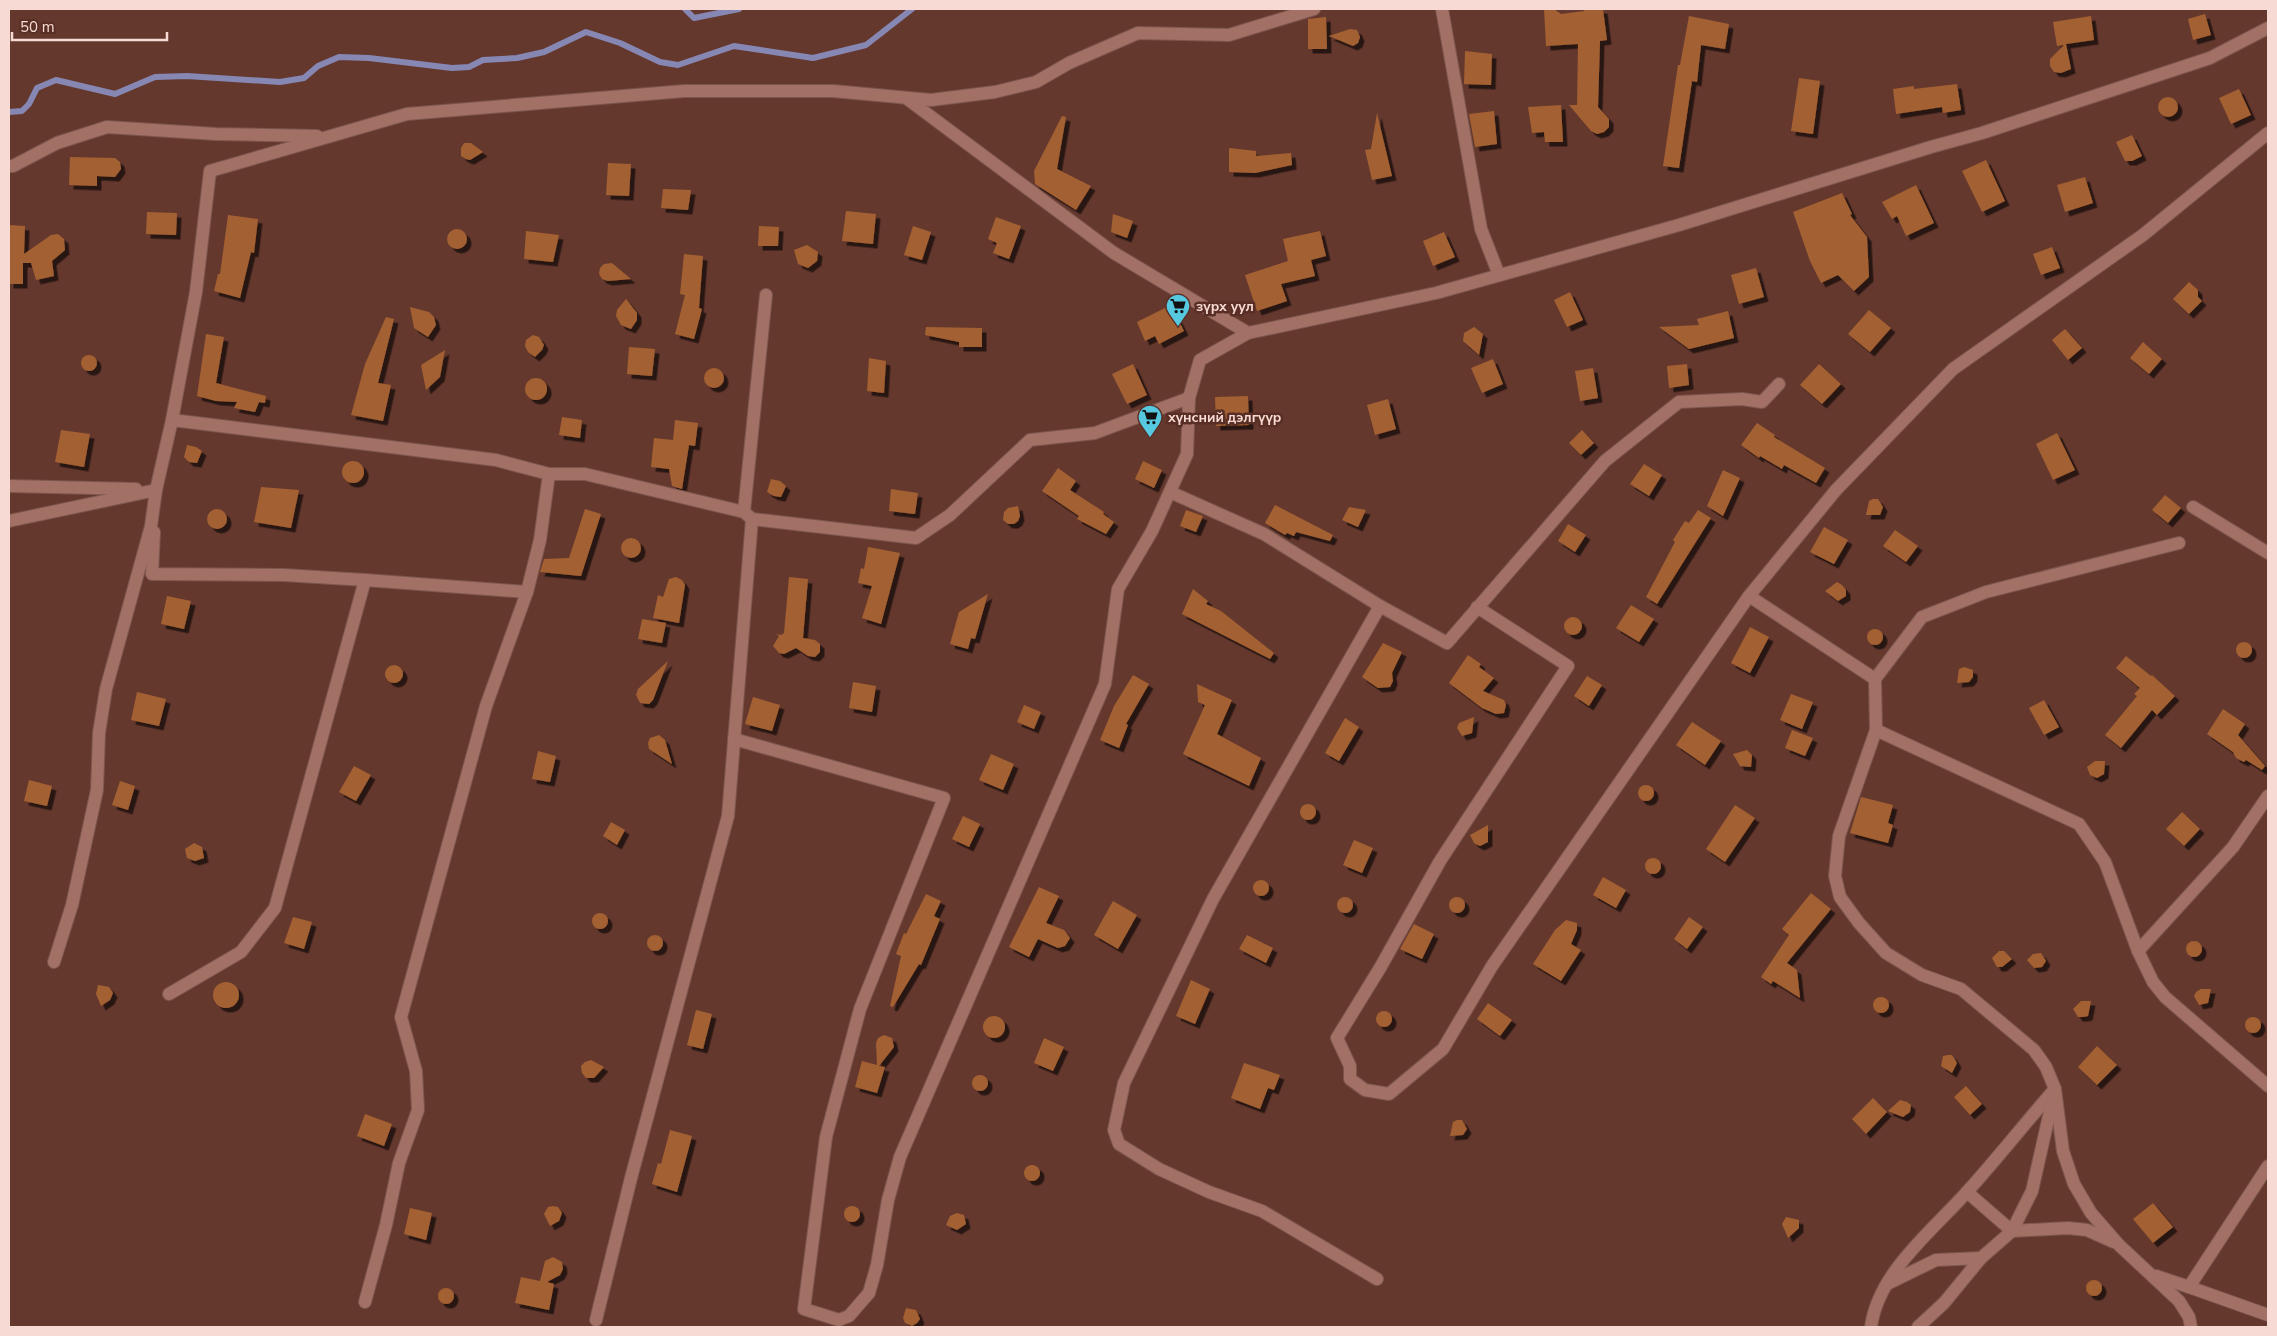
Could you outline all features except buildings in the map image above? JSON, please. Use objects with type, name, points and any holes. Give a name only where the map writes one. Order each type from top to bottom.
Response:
[{"type":"street","points":[[54,962],[72,905],[97,790],[99,733],[106,689],[150,526],[172,420],[196,292],[210,171],[407,114],[684,91],[833,91],[931,100],[995,92],[1036,82],[1068,63],[1138,33],[1229,35],[1314,9]]},
{"type":"street","points":[[1442,9],[1481,229],[1499,275]]},
{"type":"street","points":[[734,739],[944,798],[860,1009],[826,1137],[804,1309],[839,1320],[849,1316],[869,1294],[877,1265],[888,1200],[900,1157],[1105,684],[1118,589],[1152,531],[1187,454],[1189,398],[1200,360],[1248,333],[1436,293],[1679,225],[1982,133],[2210,58],[2268,28]]},
{"type":"street","points":[[906,98],[1114,253],[1248,333]]},
{"type":"street","points":[[9,166],[13,166],[57,143],[107,127],[216,134],[330,136]]},
{"type":"street","points":[[1477,607],[1568,666],[1440,861],[1380,968],[1337,1038],[1350,1066],[1350,1079],[1365,1090],[1389,1094],[1443,1049],[1492,966],[1749,596],[1836,490],[1953,369],[2143,236],[2268,133]]},
{"type":"street","points":[[596,1320],[631,1178],[728,816],[748,515],[766,295]]},
{"type":"street","points":[[1170,492],[1264,534],[1380,606],[1447,643],[1605,461],[1679,402],[1742,399],[1762,402],[1779,384]]},
{"type":"street","points":[[172,420],[496,460],[549,474],[585,474],[748,515],[916,538],[950,516],[1030,440],[1095,433],[1189,398]]},
{"type":"street","points":[[365,1302],[386,1225],[399,1163],[418,1110],[416,1071],[401,1017],[486,706],[527,592],[540,540],[549,474]]},
{"type":"street","points":[[9,486],[156,490]]},
{"type":"street","points":[[9,521],[156,490]]},
{"type":"street","points":[[156,490],[152,574],[284,575],[527,592]]},
{"type":"street","points":[[2193,507],[2268,553]]},
{"type":"street","points":[[2179,543],[1986,592],[1922,617],[1874,679],[1876,730],[1838,836],[1835,876],[1840,897],[1859,923],[1886,953],[1922,976],[1961,989],[2034,1050],[2046,1066],[2055,1088],[2063,1151],[2074,1184],[2091,1213],[2119,1245],[2179,1301],[2189,1316],[2191,1327]]},
{"type":"street","points":[[169,994],[241,952],[275,908],[365,580]]},
{"type":"street","points":[[1749,596],[1874,679]]},
{"type":"street","points":[[1377,1279],[1262,1211],[1209,1192],[1158,1169],[1119,1144],[1114,1130],[1124,1083],[1214,899],[1380,606]]},
{"type":"street","points":[[1876,730],[2079,824],[2105,862],[2138,951],[2152,982],[2165,998],[2268,1086]]},
{"type":"street","points":[[2138,951],[2233,847],[2268,796]]},
{"type":"street","points":[[1871,1327],[1877,1301],[1903,1262],[1967,1192],[2055,1088]]},
{"type":"street","points":[[1918,1327],[1944,1303],[1981,1258],[2012,1231],[2032,1191],[2055,1088]]},
{"type":"street","points":[[2189,1287],[2268,1166]]},
{"type":"street","points":[[1967,1192],[2012,1231],[2068,1228],[2087,1230],[2119,1245]]},
{"type":"street","points":[[1888,1283],[1936,1260],[1981,1258]]},
{"type":"street","points":[[2153,1275],[2268,1314]]},
{"type":"waterway","points":[[685,9],[694,18],[739,9]]},
{"type":"waterway","points":[[9,112],[22,111],[29,104],[37,88],[56,80],[115,94],[155,77],[187,76],[280,82],[304,78],[318,66],[339,57],[369,58],[452,68],[469,67],[483,60],[517,58],[544,52],[586,32],[620,43],[660,62],[678,65],[734,46],[813,58],[866,45],[912,9]]},
{"type":"place","name":"зүрх уул","points":[[1178,327]]},
{"type":"place","name":"хүнсний дэлгүүр","points":[[1150,438]]}]
